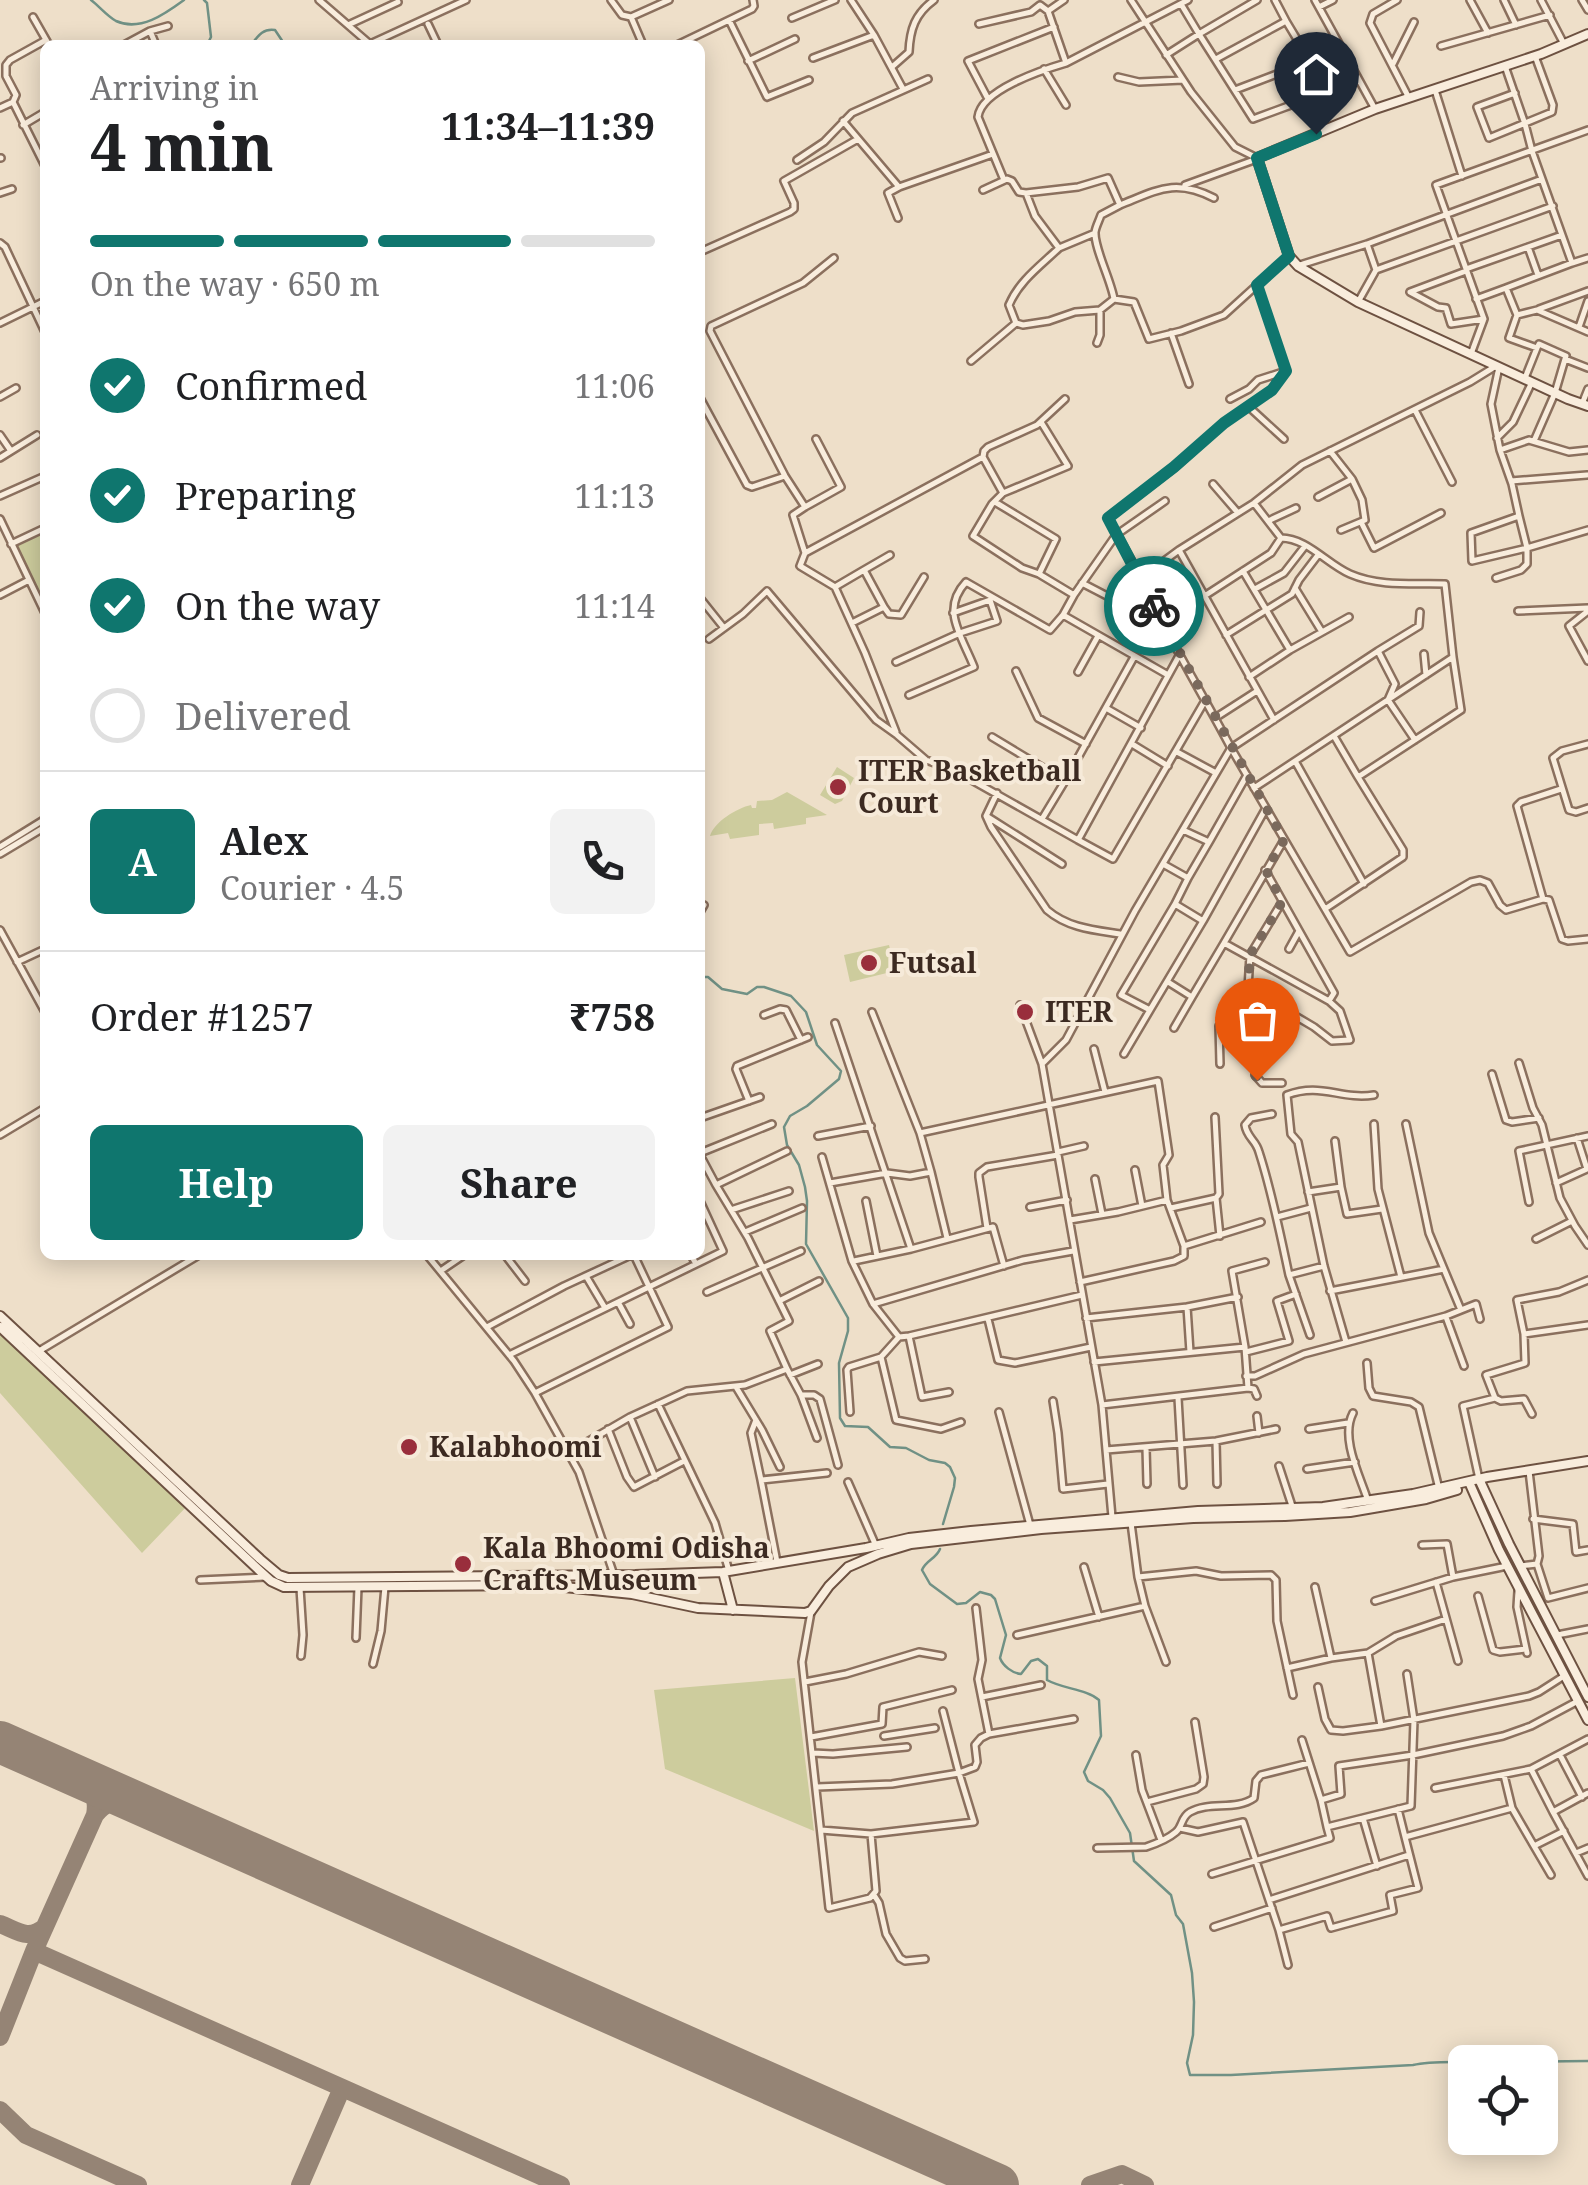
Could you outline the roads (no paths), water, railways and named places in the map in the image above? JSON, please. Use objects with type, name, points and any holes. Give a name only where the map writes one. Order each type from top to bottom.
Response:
[{"type":"main road","points":[[1585,405],[1358,302],[1298,266],[1289,256],[1257,158],[1375,110],[1588,34]]},
{"type":"main road","points":[[0,1316],[279,1575],[298,1579],[726,1571],[909,1538],[1112,1517],[1293,1509],[1470,1484]]},
{"type":"main road","points":[[0,1327],[266,1577],[278,1586],[300,1588],[545,1584],[632,1594],[698,1608],[798,1614],[811,1611],[848,1566],[911,1544],[1131,1522],[1350,1512],[1426,1499],[1493,1478],[1588,1461]]},
{"type":"main road","points":[[1480,1481],[1556,1635],[1584,1678],[1588,1697]]},
{"type":"main road","points":[[1470,1484],[1507,1566],[1588,1720]]},
{"type":"main road","points":[[726,1571],[733,1610]]},
{"type":"street","points":[[319,0],[363,40]]},
{"type":"street","points":[[375,0],[380,10]]},
{"type":"street","points":[[376,40],[466,0]]},
{"type":"street","points":[[610,0],[622,15],[631,17],[669,0]]},
{"type":"street","points":[[687,40],[752,8],[753,0]]},
{"type":"street","points":[[792,18],[835,0]]},
{"type":"street","points":[[851,0],[903,88]]},
{"type":"street","points":[[892,67],[908,52],[910,30],[922,9],[934,0]]},
{"type":"street","points":[[1048,11],[1064,0]]},
{"type":"street","points":[[1131,0],[1183,80],[1235,147],[1257,158]]},
{"type":"street","points":[[1166,55],[1256,0]]},
{"type":"street","points":[[1275,0],[1310,61]]},
{"type":"street","points":[[1315,0],[1375,110]]},
{"type":"street","points":[[1319,8],[1332,0]]},
{"type":"street","points":[[1397,0],[1370,17],[1370,22],[1409,98]]},
{"type":"street","points":[[1470,0],[1488,33]]},
{"type":"street","points":[[1504,0],[1516,24]]},
{"type":"street","points":[[1542,0],[1564,44]]},
{"type":"street","points":[[1582,0],[1588,10]]},
{"type":"street","points":[[348,25],[398,2]]},
{"type":"street","points":[[1004,180],[978,117],[986,98],[1044,69],[1066,63],[1184,2],[1199,34],[1254,119],[1359,80]]},
{"type":"street","points":[[978,24],[1031,12],[1040,5],[1048,11],[1066,63]]},
{"type":"street","points":[[1441,46],[1550,15]]},
{"type":"street","points":[[33,17],[46,40]]},
{"type":"street","points":[[631,17],[641,40]]},
{"type":"street","points":[[729,20],[768,98],[809,80]]},
{"type":"street","points":[[1215,59],[1286,21]]},
{"type":"street","points":[[1392,66],[1414,22]]},
{"type":"street","points":[[428,24],[436,40]]},
{"type":"street","points":[[134,40],[168,26]]},
{"type":"street","points":[[986,98],[968,61],[1054,28]]},
{"type":"street","points":[[150,32],[154,40]]},
{"type":"street","points":[[813,58],[874,35]]},
{"type":"street","points":[[748,61],[795,39]]},
{"type":"street","points":[[0,108],[13,102],[16,95],[6,76],[6,65],[40,45]]},
{"type":"street","points":[[1235,90],[1342,49]]},
{"type":"street","points":[[1515,93],[1477,106],[1489,138],[1554,109],[1534,56]]},
{"type":"street","points":[[1504,66],[1572,263]]},
{"type":"street","points":[[1044,69],[1066,105]]},
{"type":"street","points":[[1118,77],[1139,82],[1183,80]]},
{"type":"street","points":[[796,160],[824,142],[852,112],[928,79]]},
{"type":"street","points":[[1436,90],[1462,176]]},
{"type":"street","points":[[13,102],[40,157]]},
{"type":"street","points":[[23,125],[40,117]]},
{"type":"street","points":[[843,121],[899,187]]},
{"type":"street","points":[[1470,354],[1484,319],[1436,185],[1588,130]]},
{"type":"street","points":[[705,250],[794,210],[784,181],[858,139]]},
{"type":"street","points":[[898,218],[888,193],[992,154]]},
{"type":"street","points":[[1114,299],[1095,233],[1100,215],[1158,190],[1182,186],[1257,158]]},
{"type":"street","points":[[983,190],[1004,180],[1010,180],[1018,192],[1026,193],[1078,187],[1108,178],[1120,206]]},
{"type":"street","points":[[1298,266],[1542,179]]},
{"type":"street","points":[[1182,186],[1214,198]]},
{"type":"street","points":[[0,193],[12,189]]},
{"type":"street","points":[[1026,193],[1035,216],[1058,248]]},
{"type":"street","points":[[1358,302],[1376,270],[1552,206]]},
{"type":"street","points":[[1016,323],[1009,305],[1021,283],[1058,248],[1095,233]]},
{"type":"street","points":[[1484,319],[1451,324],[1446,308],[1410,292],[1562,235]]},
{"type":"street","points":[[0,243],[6,247],[40,319]]},
{"type":"street","points":[[1367,244],[1376,270]]},
{"type":"street","points":[[1528,247],[1538,276]]},
{"type":"street","points":[[1016,323],[1049,321],[1074,312],[1100,310],[1114,299],[1134,302],[1149,338],[1171,333],[1224,315],[1289,256]]},
{"type":"street","points":[[805,507],[710,331],[711,326],[803,283],[834,258]]},
{"type":"street","points":[[1476,299],[1588,258]]},
{"type":"street","points":[[1257,285],[1286,371]]},
{"type":"street","points":[[1506,288],[1518,315],[1509,338],[1537,348]]},
{"type":"street","points":[[1518,315],[1588,291]]},
{"type":"street","points":[[1579,328],[1588,300]]},
{"type":"street","points":[[0,323],[40,304]]},
{"type":"street","points":[[1096,343],[1100,335],[1100,310]]},
{"type":"street","points":[[1537,310],[1588,332]]},
{"type":"street","points":[[971,361],[1016,323]]},
{"type":"street","points":[[1171,333],[1189,384]]},
{"type":"street","points":[[1496,438],[1513,422],[1539,344],[1566,356],[1534,441]]},
{"type":"street","points":[[1565,359],[1588,368]]},
{"type":"street","points":[[1140,578],[1254,503],[1302,465],[1497,367]]},
{"type":"street","points":[[1496,578],[1526,568],[1526,548],[1511,481],[1496,438],[1491,404],[1497,367]]},
{"type":"street","points":[[1230,399],[1258,380],[1286,371]]},
{"type":"street","points":[[1286,371],[1272,390],[1224,423],[1108,518],[1162,624],[1350,952],[1470,882],[1480,880],[1488,884],[1506,910],[1544,899],[1551,902],[1562,939],[1588,939]]},
{"type":"street","points":[[0,396],[16,388]]},
{"type":"street","points":[[1585,405],[1588,389]]},
{"type":"street","points":[[1003,493],[984,451],[1041,421],[1066,399]]},
{"type":"street","points":[[1248,406],[1284,439]]},
{"type":"street","points":[[1415,410],[1452,482]]},
{"type":"street","points":[[705,414],[747,485],[752,487],[785,476]]},
{"type":"street","points":[[1041,421],[1068,466],[1003,493],[974,536],[1022,568],[1074,595]]},
{"type":"street","points":[[0,435],[10,451]]},
{"type":"street","points":[[0,458],[37,435]]},
{"type":"street","points":[[816,439],[841,487],[793,516],[805,552],[800,566],[834,587],[897,735]]},
{"type":"street","points":[[1500,450],[1529,440],[1569,452],[1588,450]]},
{"type":"street","points":[[1330,451],[1352,479],[1362,500],[1365,520],[1341,530]]},
{"type":"street","points":[[805,552],[984,457]]},
{"type":"street","points":[[1511,481],[1588,476]]},
{"type":"street","points":[[0,496],[40,478]]},
{"type":"street","points":[[1318,498],[1352,479]]},
{"type":"street","points":[[1213,484],[1238,513]]},
{"type":"street","points":[[909,696],[974,667],[952,613],[954,597],[966,582],[1050,630],[1116,535],[1165,501]]},
{"type":"street","points":[[995,502],[1056,538],[1039,574]]},
{"type":"street","points":[[1254,503],[1282,538],[1295,538],[1348,574],[1376,583],[1444,584],[1461,710],[1358,776]]},
{"type":"street","points":[[1268,522],[1296,508]]},
{"type":"street","points":[[1360,522],[1374,548],[1441,513]]},
{"type":"street","points":[[1519,516],[1471,532],[1472,560],[1588,530]]},
{"type":"street","points":[[0,519],[40,603]]},
{"type":"street","points":[[0,544],[40,530]]},
{"type":"street","points":[[1206,595],[1271,553],[1282,538]]},
{"type":"street","points":[[1254,590],[1284,573],[1304,546]]},
{"type":"street","points":[[1180,550],[1274,720]]},
{"type":"street","points":[[1226,635],[1292,594],[1318,555]]},
{"type":"street","points":[[834,587],[890,556]]},
{"type":"street","points":[[864,570],[889,614],[901,614],[924,577]]},
{"type":"street","points":[[1244,571],[1290,650]]},
{"type":"street","points":[[0,595],[29,580]]},
{"type":"street","points":[[1082,583],[1162,624]]},
{"type":"street","points":[[1295,588],[1322,632]]},
{"type":"street","points":[[709,639],[766,591],[876,720],[926,760],[998,793],[1113,859],[1206,699]]},
{"type":"street","points":[[896,662],[997,620],[990,600],[952,613]]},
{"type":"street","points":[[705,604],[724,628]]},
{"type":"street","points":[[852,623],[884,607]]},
{"type":"street","points":[[1518,611],[1588,610]]},
{"type":"street","points":[[1588,610],[1570,626],[1588,661]]},
{"type":"street","points":[[1042,1064],[1066,1040],[1162,864],[1231,748],[1419,626],[1420,612]]},
{"type":"street","points":[[1063,616],[1168,675]]},
{"type":"street","points":[[1249,678],[1349,617]]},
{"type":"street","points":[[1078,672],[1098,636]]},
{"type":"street","points":[[1378,650],[1395,684],[1388,700]]},
{"type":"street","points":[[1078,840],[1180,654]]},
{"type":"street","points":[[1424,654],[1426,675]]},
{"type":"street","points":[[1042,818],[1134,657]]},
{"type":"street","points":[[1254,788],[1453,657]]},
{"type":"street","points":[[1016,671],[1038,718],[1086,744]]},
{"type":"street","points":[[1215,718],[1256,690]]},
{"type":"street","points":[[1388,700],[1415,740]]},
{"type":"street","points":[[1106,708],[1141,728]]},
{"type":"street","points":[[1325,910],[1404,854],[1334,736]]},
{"type":"street","points":[[992,737],[1065,781]]},
{"type":"street","points":[[1132,744],[1168,766]]},
{"type":"street","points":[[1588,744],[1554,756],[1569,810],[1588,808]]},
{"type":"street","points":[[1177,752],[1216,774]]},
{"type":"street","points":[[1295,761],[1364,884]]},
{"type":"street","points":[[1150,1010],[1122,995],[1247,775]]},
{"type":"street","points":[[1544,899],[1517,806],[1561,788]]},
{"type":"street","points":[[986,816],[998,793]]},
{"type":"street","points":[[1124,1054],[1266,808]]},
{"type":"street","points":[[986,816],[1062,864]]},
{"type":"street","points":[[986,816],[1047,910],[1072,925],[1122,935]]},
{"type":"street","points":[[0,851],[40,826]]},
{"type":"street","points":[[1184,830],[1208,842]]},
{"type":"street","points":[[1174,1028],[1284,840]]},
{"type":"street","points":[[1162,864],[1188,878]]},
{"type":"street","points":[[1266,870],[1334,992],[1329,1001]]},
{"type":"street","points":[[1220,1064],[1218,1026],[1246,1015],[1249,1010],[1250,955],[1282,902]]},
{"type":"street","points":[[1175,904],[1203,922]]},
{"type":"street","points":[[0,930],[40,1003]]},
{"type":"street","points":[[1289,948],[1299,932]]},
{"type":"street","points":[[1224,942],[1329,1001],[1340,1011],[1350,1040],[1332,1040],[1248,988]]},
{"type":"street","points":[[17,962],[40,951]]},
{"type":"street","points":[[1168,982],[1192,997]]},
{"type":"street","points":[[1274,1004],[1259,1039],[1256,1078],[1262,1083],[1282,1083]]},
{"type":"street","points":[[1020,1005],[1042,1064],[1068,1200],[1102,1405],[1112,1517]]},
{"type":"street","points":[[749,1101],[737,1066],[804,1038],[786,1010],[764,1015]]},
{"type":"street","points":[[872,1012],[920,1133],[947,1238]]},
{"type":"street","points":[[835,1023],[911,1249]]},
{"type":"street","points":[[1094,1050],[1105,1092]]},
{"type":"street","points":[[1519,1063],[1548,1144],[1556,1183],[1572,1221],[1588,1245]]},
{"type":"street","points":[[1492,1074],[1506,1120],[1538,1118]]},
{"type":"street","points":[[920,1133],[1158,1081],[1170,1155],[1164,1165],[1168,1200],[1184,1256],[1174,1262],[1080,1282]]},
{"type":"street","points":[[1346,1342],[1324,1266],[1298,1142],[1291,1134],[1287,1095],[1303,1089],[1358,1098],[1374,1096]]},
{"type":"street","points":[[705,1116],[760,1097]]},
{"type":"street","points":[[0,1135],[40,1111]]},
{"type":"street","points":[[1272,1114],[1251,1118],[1245,1125],[1247,1135],[1258,1146],[1289,1274],[1310,1335]]},
{"type":"street","points":[[1215,1118],[1220,1236]]},
{"type":"street","points":[[705,1152],[772,1124]]},
{"type":"street","points":[[1374,1124],[1378,1189],[1401,1277]]},
{"type":"street","points":[[1406,1124],[1429,1232],[1461,1310]]},
{"type":"street","points":[[818,1136],[870,1126]]},
{"type":"street","points":[[1510,1152],[1588,1136]]},
{"type":"street","points":[[1556,1183],[1587,1169],[1577,1138]]},
{"type":"street","points":[[1335,1141],[1346,1214],[1382,1209]]},
{"type":"street","points":[[988,1228],[979,1177],[982,1170],[1084,1146]]},
{"type":"street","points":[[716,1185],[787,1151]]},
{"type":"street","points":[[1518,1151],[1530,1202]]},
{"type":"street","points":[[822,1157],[852,1261],[873,1304],[899,1337]]},
{"type":"street","points":[[705,1164],[745,1232],[789,1321],[770,1331],[817,1438]]},
{"type":"street","points":[[1135,1170],[1142,1206]]},
{"type":"street","points":[[830,1183],[887,1173],[910,1176],[931,1172]]},
{"type":"street","points":[[1095,1179],[1102,1214]]},
{"type":"street","points":[[1308,1192],[1341,1187]]},
{"type":"street","points":[[732,1210],[789,1191]]},
{"type":"street","points":[[1170,1208],[1216,1198]]},
{"type":"street","points":[[1030,1207],[1068,1200]]},
{"type":"street","points":[[1070,1220],[1168,1200]]},
{"type":"street","points":[[866,1201],[877,1256]]},
{"type":"street","points":[[745,1232],[802,1208]]},
{"type":"street","points":[[1277,1217],[1312,1208]]},
{"type":"street","points":[[705,1213],[724,1250],[705,1260]]},
{"type":"street","points":[[1536,1238],[1572,1221]]},
{"type":"street","points":[[1184,1246],[1260,1222]]},
{"type":"street","points":[[852,1261],[993,1226],[1004,1266]]},
{"type":"street","points":[[873,1304],[1074,1250]]},
{"type":"street","points":[[707,1292],[801,1251]]},
{"type":"street","points":[[38,1351],[192,1260]]},
{"type":"street","points":[[431,1260],[509,1355],[534,1393],[578,1472],[614,1575]]},
{"type":"street","points":[[441,1271],[457,1260]]},
{"type":"street","points":[[509,1260],[524,1281]]},
{"type":"street","points":[[487,1327],[621,1260]]},
{"type":"street","points":[[534,1393],[668,1327],[634,1260]]},
{"type":"street","points":[[694,1260],[696,1264]]},
{"type":"street","points":[[509,1355],[704,1260]]},
{"type":"street","points":[[1248,1388],[1246,1349],[1232,1272],[1265,1262]]},
{"type":"street","points":[[1289,1274],[1324,1266]]},
{"type":"street","points":[[1330,1290],[1444,1269]]},
{"type":"street","points":[[586,1276],[605,1308]]},
{"type":"street","points":[[1495,1398],[1486,1375],[1525,1363],[1518,1300],[1558,1292],[1588,1280]]},
{"type":"street","points":[[779,1301],[818,1282]]},
{"type":"street","points":[[1094,1362],[1246,1349],[1289,1341],[1277,1301],[1296,1294]]},
{"type":"street","points":[[850,1412],[847,1370],[881,1357],[899,1337],[1082,1295]]},
{"type":"street","points":[[1086,1318],[1238,1297]]},
{"type":"street","points":[[618,1302],[630,1324]]},
{"type":"street","points":[[1246,1376],[1304,1354],[1446,1316],[1476,1304],[1480,1320]]},
{"type":"street","points":[[1186,1307],[1190,1352]]},
{"type":"street","points":[[1446,1316],[1464,1366]]},
{"type":"street","points":[[988,1318],[998,1360],[1015,1363],[1091,1347]]},
{"type":"street","points":[[1524,1334],[1588,1326]]},
{"type":"street","points":[[908,1336],[922,1397],[949,1392]]},
{"type":"street","points":[[881,1357],[896,1420],[942,1430],[961,1422]]},
{"type":"street","points":[[1368,1362],[1373,1396],[1419,1407],[1439,1489]]},
{"type":"street","points":[[568,1452],[630,1417],[687,1392],[745,1385],[818,1364]]},
{"type":"street","points":[[736,1386],[780,1467]]},
{"type":"street","points":[[1102,1405],[1248,1388],[1254,1389],[1257,1396]]},
{"type":"street","points":[[801,1395],[814,1394],[820,1399],[838,1465]]},
{"type":"street","points":[[1178,1397],[1183,1485]]},
{"type":"street","points":[[1480,1481],[1463,1406],[1495,1398],[1524,1400],[1532,1414]]},
{"type":"street","points":[[1052,1401],[1063,1489],[1108,1484]]},
{"type":"street","points":[[658,1404],[714,1524],[726,1571]]},
{"type":"street","points":[[999,1412],[1030,1525]]},
{"type":"street","points":[[1353,1412],[1348,1423],[1368,1501]]},
{"type":"street","points":[[1257,1416],[1258,1433]]},
{"type":"street","points":[[630,1417],[655,1477]]},
{"type":"street","points":[[756,1420],[750,1433],[777,1562]]},
{"type":"street","points":[[1309,1429],[1348,1423]]},
{"type":"street","points":[[608,1429],[634,1487],[684,1462]]},
{"type":"street","points":[[1106,1450],[1216,1441],[1276,1430]]},
{"type":"street","points":[[1216,1441],[1217,1484]]},
{"type":"street","points":[[1146,1448],[1147,1484]]},
{"type":"street","points":[[1307,1469],[1355,1462]]},
{"type":"street","points":[[1279,1466],[1293,1509]]},
{"type":"street","points":[[1529,1471],[1537,1564],[1548,1598],[1588,1588]]},
{"type":"street","points":[[761,1480],[828,1473]]},
{"type":"street","points":[[848,1482],[876,1546]]},
{"type":"street","points":[[1533,1519],[1573,1524],[1576,1552],[1588,1550]]},
{"type":"street","points":[[1131,1522],[1145,1606],[1166,1662]]},
{"type":"street","points":[[1422,1546],[1447,1544],[1453,1577]]},
{"type":"street","points":[[1520,1566],[1537,1564]]},
{"type":"street","points":[[1375,1601],[1453,1577],[1507,1566]]},
{"type":"street","points":[[1084,1567],[1099,1618]]},
{"type":"street","points":[[1138,1577],[1196,1571],[1221,1576],[1272,1576],[1276,1580],[1277,1621],[1292,1695]]},
{"type":"street","points":[[200,1580],[266,1577]]},
{"type":"street","points":[[1436,1582],[1458,1662]]},
{"type":"street","points":[[1315,1586],[1331,1658]]},
{"type":"street","points":[[373,1664],[386,1587]]},
{"type":"street","points":[[300,1588],[300,1656]]},
{"type":"street","points":[[356,1638],[358,1588]]},
{"type":"street","points":[[1478,1596],[1493,1650],[1526,1651],[1517,1608],[1519,1588]]},
{"type":"street","points":[[1017,1635],[1145,1606]]},
{"type":"street","points":[[976,1608],[982,1660],[978,1674],[990,1734]]},
{"type":"street","points":[[811,1611],[802,1662],[829,1908],[874,1895]]},
{"type":"street","points":[[1287,1668],[1368,1653],[1396,1636],[1446,1620]]},
{"type":"street","points":[[1556,1635],[1588,1629]]},
{"type":"street","points":[[805,1682],[919,1652],[942,1656]]},
{"type":"street","points":[[1368,1653],[1381,1726]]},
{"type":"street","points":[[1327,1827],[1411,1806],[1414,1720],[1407,1674]]},
{"type":"street","points":[[1318,1687],[1330,1730],[1343,1731],[1528,1696],[1565,1675]]},
{"type":"street","points":[[982,1697],[1041,1685]]},
{"type":"street","points":[[886,1749],[883,1707],[952,1690]]},
{"type":"street","points":[[1321,1800],[1341,1794],[1339,1766],[1503,1736],[1578,1701]]},
{"type":"street","points":[[821,1830],[871,1834],[974,1822],[943,1711]]},
{"type":"street","points":[[817,1787],[892,1784],[959,1773],[975,1767],[976,1745],[981,1738],[1074,1719]]},
{"type":"street","points":[[1147,1802],[1202,1784],[1195,1722]]},
{"type":"street","points":[[811,1737],[882,1724]]},
{"type":"street","points":[[884,1736],[935,1728]]},
{"type":"street","points":[[1435,1788],[1532,1770],[1588,1738]]},
{"type":"street","points":[[1212,1874],[1330,1838],[1302,1740]]},
{"type":"street","points":[[813,1753],[907,1747]]},
{"type":"street","points":[[1554,1812],[1585,1795],[1559,1754]]},
{"type":"street","points":[[1136,1755],[1142,1790],[1161,1840]]},
{"type":"street","points":[[1097,1848],[1146,1847],[1180,1828],[1186,1814],[1247,1803],[1256,1792],[1256,1781],[1265,1774],[1309,1763]]},
{"type":"street","points":[[1532,1770],[1588,1876]]},
{"type":"street","points":[[1504,1775],[1512,1808],[1551,1875]]},
{"type":"street","points":[[1406,1837],[1512,1808]]},
{"type":"street","points":[[1279,1930],[1326,1916],[1331,1928],[1393,1911],[1390,1896],[1418,1888],[1398,1809]]},
{"type":"street","points":[[1363,1818],[1377,1866]]},
{"type":"street","points":[[1180,1828],[1198,1832],[1243,1822],[1288,1966]]},
{"type":"street","points":[[1534,1846],[1564,1831]]},
{"type":"street","points":[[871,1834],[874,1895]]},
{"type":"street","points":[[1576,1853],[1588,1848]]},
{"type":"street","points":[[1269,1900],[1410,1855]]},
{"type":"street","points":[[874,1895],[886,1934],[900,1958],[925,1960]]},
{"type":"street","points":[[1214,1927],[1272,1908]]},
{"type":"waterway","points":[[91,0],[125,24],[143,23],[184,0]]},
{"type":"waterway","points":[[204,0],[210,40]]},
{"type":"waterway","points":[[255,40],[267,30],[275,30],[282,40]]},
{"type":"waterway","points":[[705,977],[722,989],[747,994],[764,987],[791,996],[806,1012],[817,1045],[841,1071],[839,1079],[790,1116],[784,1127],[787,1145],[799,1165],[805,1187],[806,1244],[848,1318],[839,1363],[840,1418],[845,1426],[868,1427],[890,1447],[906,1448],[950,1467],[954,1487],[943,1524]]},
{"type":"waterway","points":[[940,1549],[922,1570],[930,1584],[957,1604],[966,1603],[980,1592],[995,1599],[1006,1635],[1000,1658],[1006,1666],[1021,1674],[1031,1661],[1038,1659],[1047,1666],[1047,1680],[1099,1700],[1101,1736],[1084,1772],[1088,1781],[1110,1798],[1130,1833],[1134,1861],[1171,1895],[1176,1915],[1183,1924],[1194,2002],[1187,2063],[1190,2075],[1448,2062]]},
{"type":"waterway","points":[[1558,2061],[1588,2061]]},
{"type":"place","name":"ITER Basketball Court","points":[[838,787]]},
{"type":"place","name":"Futsal","points":[[869,963]]},
{"type":"place","name":"ITER","points":[[1025,1012]]},
{"type":"place","name":"Kalabhoomi","points":[[409,1447]]},
{"type":"place","name":"Kala Bhoomi Odisha Crafts Museum","points":[[463,1564]]}]
